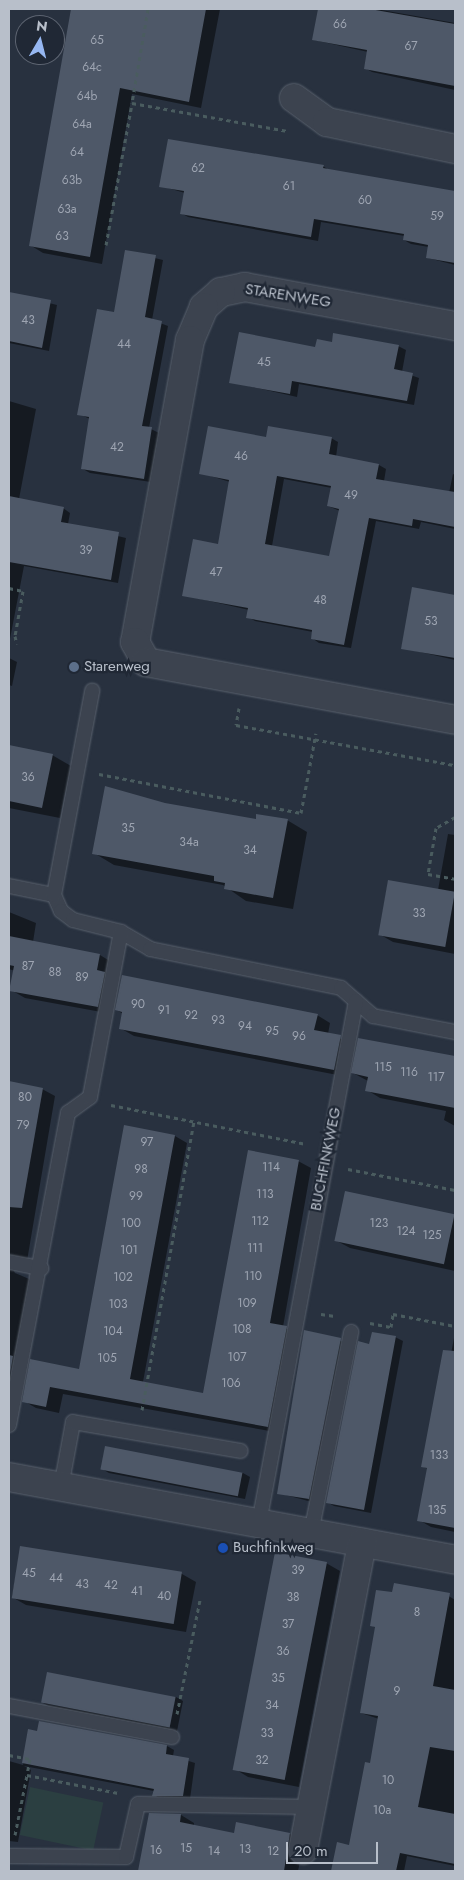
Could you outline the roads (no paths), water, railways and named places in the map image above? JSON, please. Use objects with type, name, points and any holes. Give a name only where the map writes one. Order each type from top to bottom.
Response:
[{"type":"street","points":[[297,100],[327,122],[455,148]]},
{"type":"street","name":"STARENWEG","points":[[455,326],[244,287],[221,292],[204,307],[190,340],[135,642],[146,662],[455,720]]},
{"type":"street","points":[[9,1477],[455,1560]]},
{"type":"street","points":[[303,1850],[362,1543]]},
{"type":"lane","points":[[92,691],[54,895],[60,911],[73,920],[121,932],[150,949],[341,988],[373,1016],[455,1032]]},
{"type":"lane","points":[[9,886],[54,895]]},
{"type":"lane","points":[[9,1425],[41,1268],[68,1113],[90,1097],[121,932]]},
{"type":"lane","name":"BUCHFINKWEG","points":[[259,1523],[356,1001]]},
{"type":"lane","points":[[9,1262],[41,1268]]},
{"type":"lane","points":[[311,1533],[351,1332]]},
{"type":"lane","points":[[61,1487],[73,1422],[241,1451]]},
{"type":"lane","points":[[9,1706],[172,1737]]},
{"type":"lane","points":[[10,1856],[126,1857],[138,1804],[311,1807]]},
{"type":"place","name":"Starenweg","points":[[74,667]]},
{"type":"place","name":"Buchfinkweg","points":[[223,1548]]}]
